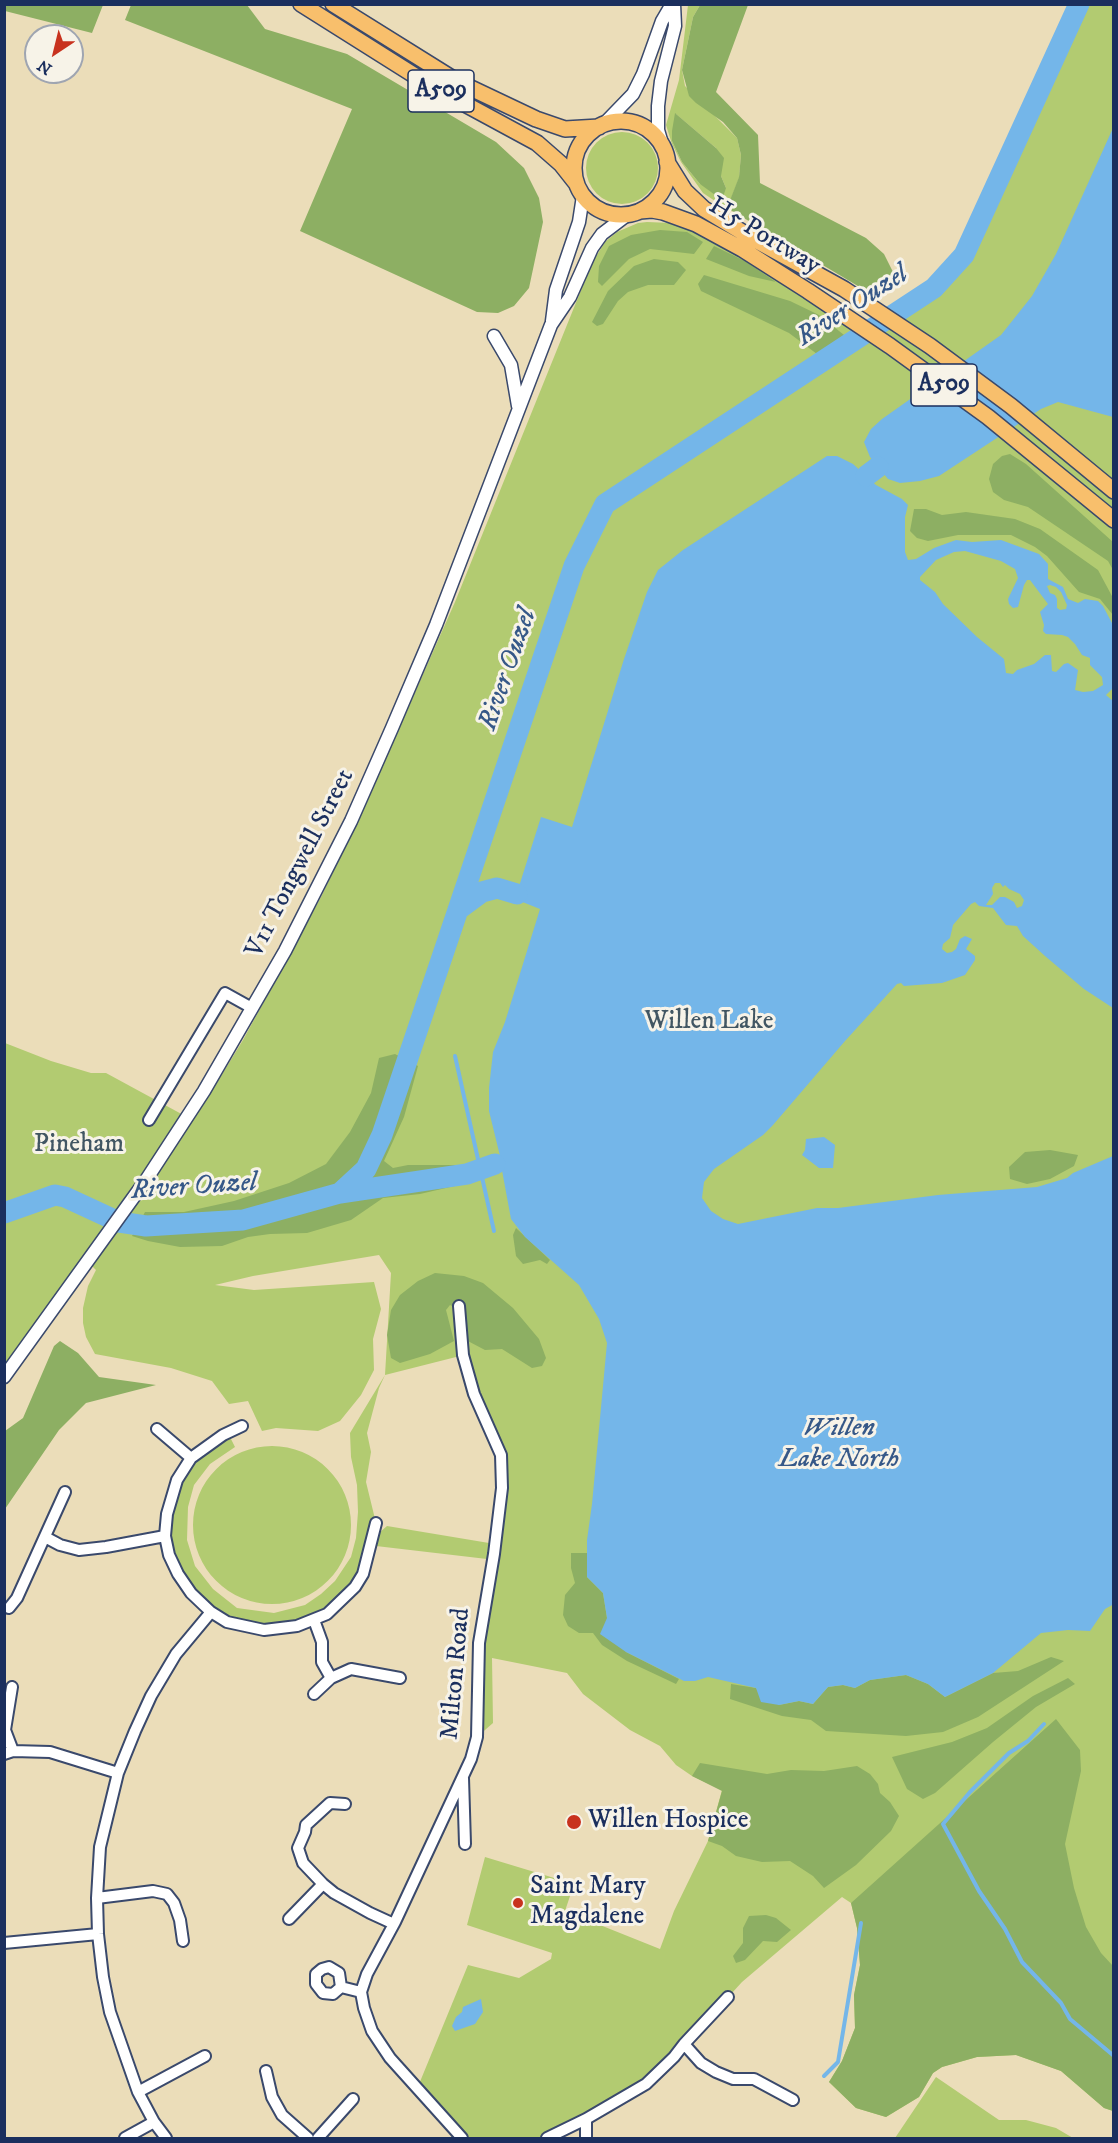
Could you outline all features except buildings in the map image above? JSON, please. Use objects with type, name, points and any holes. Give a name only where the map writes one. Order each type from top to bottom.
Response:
[{"type":"main road","name":"A509","points":[[301,4],[428,84],[537,143],[555,159],[591,205],[602,212],[615,215],[634,213]]},
{"type":"main road","name":"A509","points":[[333,4],[458,82],[536,119],[566,129],[601,126],[615,122],[638,124],[656,138],[665,155]]},
{"type":"main road","points":[[579,189],[574,161],[577,151],[582,141],[601,126]]},
{"type":"main road","points":[[634,213],[652,203],[662,191],[667,177],[665,155]]},
{"type":"main road","name":"H5 Portway","points":[[665,155],[685,191],[726,231],[952,391],[1054,470],[1113,520]]},
{"type":"main road","name":"H5 Portway","points":[[634,213],[652,210],[663,212],[696,224],[726,231],[844,289],[939,352],[1113,491]]},
{"type":"street","points":[[601,126],[633,94],[643,74],[662,21],[673,4]]},
{"type":"street","points":[[665,155],[658,130],[658,106],[661,81],[675,26],[673,4]]},
{"type":"street","name":"V11 Tongwell Street","points":[[551,325],[556,290],[579,222],[579,189]]},
{"type":"street","name":"V11 Tongwell Street","points":[[4,1377],[88,1262],[204,1091],[323,879],[436,625],[551,325],[570,297],[592,248],[602,234],[634,213]]},
{"type":"street","points":[[494,336],[511,365],[518,408]]},
{"type":"street","points":[[149,1120],[225,993],[252,1008]]},
{"type":"street","name":"Milton Road","points":[[361,1992],[367,1974],[394,1924],[471,1759],[477,1737],[479,1643],[502,1488],[501,1455],[474,1394],[463,1355],[459,1306]]},
{"type":"street","points":[[242,1426],[224,1435],[191,1458],[177,1480],[167,1514],[165,1536],[169,1555],[190,1593],[211,1612],[227,1622],[264,1630],[297,1626],[327,1614],[355,1587],[363,1574],[376,1522]]},
{"type":"street","points":[[157,1429],[191,1458]]},
{"type":"street","points":[[9,1608],[17,1598],[22,1581],[65,1492]]},
{"type":"street","points":[[45,1537],[60,1545],[79,1550],[165,1536]]},
{"type":"street","points":[[166,2139],[138,2092],[110,2012],[102,1977],[97,1898],[100,1847],[118,1773],[151,1696],[176,1654],[211,1612]]},
{"type":"street","points":[[314,1620],[322,1642],[322,1662],[331,1678]]},
{"type":"street","points":[[314,1694],[331,1678],[351,1668],[400,1677]]},
{"type":"street","points":[[12,1687],[5,1720],[9,1753],[50,1752],[118,1773]]},
{"type":"street","points":[[463,1774],[465,1844]]},
{"type":"street","points":[[345,1804],[330,1803],[306,1825],[298,1848],[303,1863],[323,1884],[357,1906],[394,1924]]},
{"type":"street","points":[[289,1919],[323,1884]]},
{"type":"street","points":[[97,1898],[153,1891],[167,1894],[180,1920],[183,1941]]},
{"type":"street","points":[[4,1943],[98,1934]]},
{"type":"street","points":[[341,1987],[361,1992],[372,2031],[390,2058],[462,2139]]},
{"type":"street","points":[[550,2138],[646,2084],[675,2057],[684,2044],[728,1997]]},
{"type":"street","points":[[684,2044],[700,2063],[716,2072],[733,2079],[754,2079],[793,2100]]},
{"type":"street","points":[[138,2092],[205,2056]]},
{"type":"street","points":[[266,2071],[272,2097],[282,2115],[308,2139]]},
{"type":"street","points":[[318,2139],[353,2099]]},
{"type":"street","points":[[586,2119],[586,2139]]},
{"type":"street","points":[[125,2139],[154,2122]]},
{"type":"green space","points":[[5,4],[103,5],[92,33],[84,31],[84,24],[56,24],[5,11]]},
{"type":"green space","points":[[131,5],[247,5],[265,29],[347,54],[496,142],[524,168],[539,198],[543,222],[529,288],[514,306],[498,313],[477,312],[300,231],[352,109],[125,20]]},
{"type":"green space","points":[[688,5],[700,5],[693,17],[682,70],[685,86],[737,138],[741,155],[739,178],[727,209],[703,193],[681,162],[672,144],[666,125],[679,80]],"holes":[[[676,114],[716,148],[721,176],[726,188],[700,184],[682,162],[672,141]]]},
{"type":"green space","points":[[700,5],[748,5],[716,92],[758,135],[760,183],[866,238],[884,254],[893,272],[878,298],[727,208],[739,177],[741,155],[737,138],[723,122],[689,96],[682,70],[693,17]]},
{"type":"green space","name":"Willen Lake","points":[[1079,5],[1113,5],[1113,2111],[1104,2108],[1061,2071],[1016,2055],[977,2057],[942,2067],[933,2073],[919,2097],[886,2117],[856,2108],[829,2082],[842,2061],[855,2028],[854,1995],[860,1965],[857,1928],[851,1903],[842,1897],[742,1982],[657,2075],[547,2138],[462,2138],[417,2089],[468,1965],[519,1978],[551,1959],[552,1953],[467,1925],[485,1857],[574,1884],[565,1911],[660,1949],[674,1911],[708,1841],[722,1790],[692,1776],[676,1765],[660,1746],[630,1730],[583,1694],[567,1673],[492,1658],[493,1723],[477,1737],[479,1643],[501,1455],[460,1356],[385,1375],[391,1273],[379,1255],[253,1276],[215,1285],[254,1290],[374,1282],[381,1309],[373,1339],[374,1370],[361,1395],[340,1421],[318,1431],[276,1428],[262,1431],[248,1401],[229,1404],[212,1381],[171,1368],[95,1354],[86,1337],[83,1323],[83,1308],[88,1286],[96,1270],[89,1263],[5,1377],[5,1043],[51,1061],[91,1073],[106,1073],[187,1117],[210,1094],[243,1040],[321,897],[363,810],[455,602],[592,263],[605,242],[617,232],[638,223],[696,224],[870,332],[934,288],[964,255]]},
{"type":"green space","points":[[675,113],[716,148],[724,158],[721,176],[726,188],[722,200],[700,184],[682,162],[672,141]]},
{"type":"green space","points":[[629,132],[648,142],[656,154],[658,168],[656,182],[648,194],[636,202],[615,204],[596,194],[588,182],[586,161],[596,142],[608,134]]},
{"type":"green space","points":[[660,230],[687,232],[703,242],[694,254],[650,249],[629,259],[602,286],[598,282],[599,266],[609,246],[631,235]]},
{"type":"green space","points":[[714,246],[745,261],[776,282],[749,276],[706,259]]},
{"type":"green space","points":[[654,259],[678,262],[686,270],[674,285],[648,285],[628,292],[618,301],[603,324],[597,326],[592,322],[608,291],[634,266]]},
{"type":"green space","points":[[704,275],[790,301],[819,315],[844,335],[817,354],[789,333],[701,291],[698,284]]},
{"type":"green space","points":[[1010,454],[1026,464],[1113,542],[1113,570],[1108,561],[1028,507],[1004,500],[993,492],[989,479],[993,464],[1002,456]]},
{"type":"green space","points":[[914,509],[926,509],[942,515],[966,512],[1015,519],[1040,529],[1098,570],[1113,598],[1113,615],[1100,599],[1079,592],[1047,556],[1011,535],[958,535],[928,541],[917,538],[910,531]]},
{"type":"green space","points":[[395,1054],[418,1066],[404,1117],[384,1161],[393,1168],[408,1165],[459,1165],[465,1170],[463,1184],[420,1194],[383,1198],[351,1220],[307,1233],[248,1237],[222,1246],[180,1247],[132,1236],[145,1212],[184,1212],[234,1201],[289,1183],[326,1164],[350,1132],[371,1093],[379,1058]]},
{"type":"green space","points":[[1050,1150],[1078,1155],[1074,1166],[1050,1179],[1027,1184],[1010,1179],[1009,1167],[1025,1152]]},
{"type":"green space","points":[[516,1228],[550,1260],[547,1264],[540,1260],[523,1264],[516,1256],[513,1235]]},
{"type":"green space","points":[[435,1273],[464,1276],[483,1283],[513,1308],[539,1339],[546,1358],[542,1366],[532,1368],[502,1349],[485,1350],[464,1339],[458,1309],[450,1305],[446,1310],[454,1341],[430,1354],[400,1363],[391,1358],[387,1335],[391,1310],[400,1295],[418,1281]]},
{"type":"green space","points":[[60,1341],[78,1353],[99,1377],[156,1385],[86,1403],[59,1430],[5,1509],[5,1431],[23,1418],[54,1346]]},
{"type":"green space","points":[[385,1375],[379,1388],[367,1433],[371,1452],[366,1482],[376,1523],[363,1574],[327,1614],[264,1630],[211,1612],[169,1555],[167,1514],[191,1458],[228,1433],[235,1447],[210,1464],[194,1485],[188,1507],[187,1540],[195,1566],[213,1589],[237,1608],[274,1613],[305,1605],[335,1581],[351,1557],[356,1538],[358,1512],[350,1433]]},
{"type":"green space","points":[[272,1446],[302,1452],[316,1459],[328,1469],[338,1481],[345,1495],[351,1525],[345,1555],[338,1569],[328,1581],[316,1591],[302,1598],[272,1604],[242,1598],[228,1591],[216,1581],[206,1569],[199,1555],[193,1525],[199,1495],[206,1481],[216,1469],[228,1459],[242,1452]]},
{"type":"green space","points":[[387,1526],[489,1543],[487,1559],[376,1546],[379,1533]]},
{"type":"green space","points":[[571,1553],[587,1553],[587,1577],[603,1593],[607,1618],[626,1652],[679,1679],[676,1684],[627,1661],[602,1645],[593,1633],[579,1633],[568,1626],[563,1615],[565,1595],[575,1583],[571,1568]]},
{"type":"green space","points":[[1051,1657],[1064,1661],[978,1717],[943,1732],[906,1736],[826,1731],[811,1720],[782,1716],[730,1699],[731,1684],[756,1688],[779,1705],[799,1701],[813,1704],[828,1687],[843,1685],[855,1688],[870,1680],[906,1675],[928,1684],[945,1697],[993,1673],[1018,1671]]},
{"type":"green space","points":[[1068,1678],[1075,1684],[1036,1707],[935,1793],[923,1799],[907,1789],[892,1757],[952,1742],[987,1728],[1033,1696]]},
{"type":"green space","points":[[1056,1719],[1080,1750],[1081,1771],[1065,1844],[1074,1888],[1086,1927],[1101,1953],[1113,1966],[1113,2111],[1104,2108],[1061,2071],[1016,2055],[977,2057],[942,2067],[933,2073],[919,2097],[886,2117],[856,2108],[829,2082],[842,2061],[855,2028],[854,1995],[860,1965],[857,1928],[851,1903]]},
{"type":"green space","points":[[700,1763],[767,1774],[791,1770],[824,1771],[857,1766],[870,1774],[878,1784],[880,1793],[890,1802],[899,1816],[891,1831],[856,1865],[824,1888],[813,1876],[790,1861],[762,1862],[736,1856],[722,1846],[708,1841],[722,1791],[692,1776]]},
{"type":"green space","points":[[766,1915],[776,1918],[791,1930],[777,1942],[763,1941],[745,1960],[736,1963],[733,1956],[743,1943],[743,1928],[749,1916]]},
{"type":"green space","points":[[936,2077],[999,2120],[1026,2120],[1056,2128],[1073,2138],[895,2138]]},
{"type":"water","points":[[1113,128],[1113,417],[1058,402],[1041,409],[939,476],[900,483],[888,479],[870,457],[864,442],[871,429],[1001,335],[1032,296],[1056,254]]},
{"type":"water","name":"Willen Lake North","points":[[827,456],[837,456],[853,464],[876,485],[902,499],[908,505],[905,517],[905,552],[908,560],[916,559],[934,548],[956,540],[972,542],[1001,540],[1039,554],[1048,564],[1048,579],[1063,587],[1068,599],[1078,603],[1085,599],[1098,601],[1113,625],[1113,688],[1106,695],[1114,702],[1113,1008],[1084,989],[1045,956],[1023,936],[1017,926],[1006,925],[993,908],[979,906],[975,902],[953,925],[950,938],[943,944],[942,949],[947,953],[952,952],[956,949],[960,939],[965,936],[972,939],[966,949],[975,956],[975,960],[965,975],[942,983],[904,986],[901,983],[897,984],[773,1125],[763,1135],[714,1169],[704,1182],[702,1198],[711,1211],[723,1219],[738,1224],[817,1208],[838,1208],[938,1195],[1037,1187],[1067,1178],[1073,1173],[1113,1156],[1114,1604],[1105,1609],[1090,1631],[1068,1630],[1041,1633],[993,1673],[945,1697],[928,1684],[906,1675],[870,1680],[855,1688],[843,1685],[828,1687],[813,1704],[799,1701],[779,1705],[761,1702],[756,1688],[708,1677],[695,1681],[684,1681],[626,1652],[600,1634],[607,1618],[603,1593],[587,1577],[587,1540],[607,1343],[599,1319],[579,1285],[525,1237],[511,1219],[501,1165],[495,1164],[500,1156],[489,1111],[489,1088],[493,1052],[505,1022],[540,909],[515,899],[541,817],[572,827],[647,592],[658,570],[683,550]],"holes":[[[965,551],[1001,561],[1015,569],[1018,578],[1008,599],[1013,608],[1018,607],[1024,585],[1027,580],[1030,580],[1048,604],[1040,612],[1044,625],[1043,631],[1046,634],[1068,637],[1082,655],[1090,658],[1090,665],[1102,677],[1103,685],[1093,691],[1075,690],[1078,670],[1068,663],[1056,672],[1052,671],[1051,655],[1045,655],[1034,664],[1017,670],[1013,674],[1006,673],[1004,659],[977,637],[943,604],[935,592],[920,580],[920,577],[936,560],[954,552]],[[1050,585],[1061,592],[1067,605],[1066,609],[1057,608],[1057,599],[1050,593],[1047,586]],[[995,883],[1000,883],[1003,887],[1005,885],[1020,894],[1024,900],[1022,906],[1017,908],[1014,902],[1005,897],[1000,897],[992,905],[986,905],[993,894],[992,888]]]},
{"type":"water","points":[[824,1137],[835,1145],[833,1168],[819,1168],[802,1155],[806,1139]]},
{"type":"water","points":[[481,1999],[483,2012],[475,2024],[455,2031],[452,2026],[463,2007]]},
{"type":"waterway","name":"River Ouzel","points":[[4,1213],[55,1195],[65,1197],[119,1222],[146,1226],[243,1220],[340,1193],[366,1169],[382,1135],[574,566],[605,504],[934,288],[964,255],[1079,4]]},
{"type":"waterway","points":[[866,476],[878,467]]},
{"type":"waterway","points":[[459,909],[482,892],[497,888],[517,894]]},
{"type":"waterway","points":[[455,1056],[494,1231]]},
{"type":"waterway","points":[[340,1193],[467,1174],[495,1164]]},
{"type":"waterway","points":[[1044,1724],[1028,1741],[1009,1753],[970,1792],[943,1824],[979,1891],[1005,1929],[1022,1962],[1061,2003],[1070,2019],[1114,2056]]},
{"type":"waterway","points":[[824,2076],[838,2062],[861,1923]]},
{"type":"place","name":"Willen Hospice","points":[[574,1822]]},
{"type":"place","name":"Saint Mary Magdalene","points":[[518,1903]]},
{"type":"park label","name":"Pineham","points":[[79,1146]]}]
